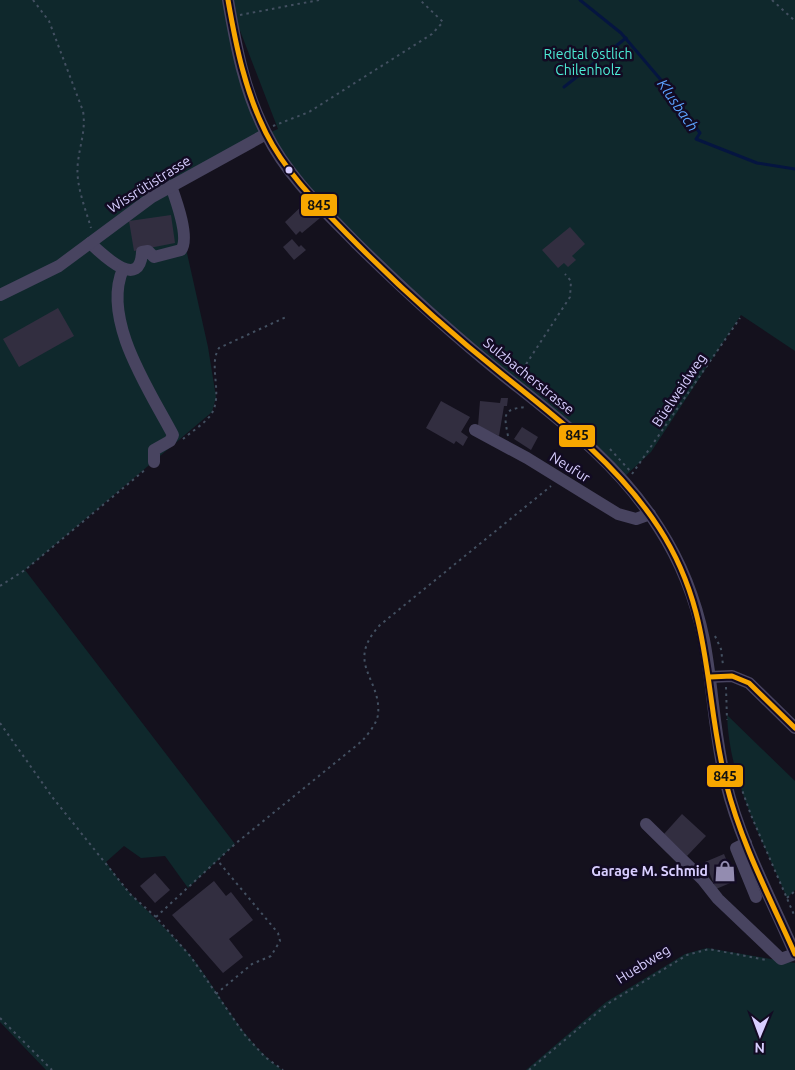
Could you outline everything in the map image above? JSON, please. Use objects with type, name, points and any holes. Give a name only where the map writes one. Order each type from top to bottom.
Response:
[{"type":"street","name":"Sulzbacherstrasse","points":[[228,0],[242,74],[251,100],[270,130],[289,170],[328,214],[448,330],[594,448],[623,478],[650,514],[672,550],[687,583],[704,640],[724,774],[734,812],[795,954]]},
{"type":"street","name":"Wissrütistrasse","points":[[0,295],[59,266],[133,209],[270,130]]},
{"type":"street","points":[[92,242],[114,265],[123,269],[133,268],[140,263],[142,252],[148,251],[154,257],[176,252],[183,247],[184,232],[171,186]]},
{"type":"street","points":[[123,269],[117,294],[126,340],[136,366],[173,435],[172,440],[154,450],[154,462]]},
{"type":"street","name":"Neufur","points":[[475,430],[624,516],[641,519],[650,514]]},
{"type":"street","points":[[710,677],[732,676],[748,683],[795,728]]},
{"type":"street","points":[[646,824],[702,880],[718,899],[781,959],[795,954]]},
{"type":"street","points":[[746,842],[736,848],[756,897]]},
{"type":"path","points":[[33,0],[49,21],[83,112],[85,126],[78,162],[78,177],[92,242]]},
{"type":"path","points":[[231,17],[319,0]]},
{"type":"path","points":[[270,130],[309,112],[432,34],[443,22],[420,0]]},
{"type":"path","points":[[772,0],[795,21]]},
{"type":"path","points":[[513,383],[570,297],[571,281],[565,274]]},
{"type":"path","name":"Büelweidweg","points":[[632,473],[740,318]]},
{"type":"path","points":[[509,448],[506,426],[507,412],[512,408],[533,406],[538,403]]},
{"type":"path","points":[[156,917],[235,844],[362,741],[372,730],[378,716],[377,702],[364,659],[366,646],[371,635],[380,625],[560,478]]},
{"type":"path","points":[[726,690],[727,722]]},
{"type":"path","points":[[0,723],[65,812],[131,895],[156,917],[191,957],[244,1034],[265,1056],[283,1070]]},
{"type":"path","points":[[735,770],[751,815],[795,917]]},
{"type":"path","points":[[216,994],[252,964],[271,956],[280,941],[278,933],[218,861]]},
{"type":"path","points":[[786,898],[795,891]]},
{"type":"path","name":"Huebweg","points":[[529,1070],[609,1003],[687,955],[709,949],[766,960],[781,959]]},
{"type":"path","points":[[0,1018],[52,1070]]},
{"type":"green space","name":"Riedtal östlich Chilenholz","points":[[0,0],[795,0],[795,351],[741,315],[651,452],[623,478],[338,225],[266,134],[172,186],[208,347],[216,397],[212,412],[25,570],[235,844],[188,888],[165,856],[141,858],[124,846],[106,862],[128,891],[190,955],[242,1030],[267,1058],[282,1070],[46,1070],[0,1022]],"holes":[[[229,2],[278,129],[266,134]]]},
{"type":"green space","points":[[727,715],[795,781],[795,890],[787,898],[748,809],[740,786],[729,739]]},
{"type":"green space","points":[[707,948],[795,963],[795,1070],[526,1070],[606,1002],[685,954]]},
{"type":"building","points":[[306,202],[320,218],[302,233],[300,231],[296,235],[285,222]]},
{"type":"building","points":[[171,215],[175,243],[134,251],[129,221]]},
{"type":"building","points":[[570,227],[585,244],[572,256],[576,260],[568,267],[564,263],[558,268],[542,250]]},
{"type":"building","points":[[292,239],[299,247],[301,245],[306,250],[294,260],[283,247]]},
{"type":"building","points":[[58,308],[74,336],[19,367],[3,339]]},
{"type":"building","points":[[501,398],[508,398],[507,406],[504,406],[499,436],[478,426],[480,401],[500,403]]},
{"type":"building","points":[[441,401],[470,417],[461,432],[468,437],[463,446],[456,441],[454,444],[426,428]]},
{"type":"building","points":[[522,427],[538,437],[531,450],[514,439]]},
{"type":"building","points":[[682,814],[706,836],[687,856],[664,834]]},
{"type":"building","points":[[724,854],[735,881],[716,889],[705,862]]},
{"type":"building","points":[[155,873],[170,890],[155,903],[140,886]]},
{"type":"building","points":[[214,881],[226,896],[231,892],[253,920],[229,939],[243,957],[223,973],[172,915]]},
{"type":"waterway","name":"Klusbach","points":[[580,0],[621,33],[661,80],[700,133],[696,139],[757,163],[795,169]]},
{"type":"waterway","points":[[564,87],[626,38]]},
{"type":"transit line","name":"845","points":[[228,0],[238,51],[252,101],[274,148],[293,175],[337,224],[443,325],[567,427],[607,464],[626,484],[659,528],[677,560],[698,622],[719,749],[732,805],[757,870],[795,954]]},
{"type":"transit line","name":"845","points":[[710,677],[732,676],[749,683],[795,728]]},
{"type":"place","name":"Garage M. Schmid","points":[[725,871]]}]
